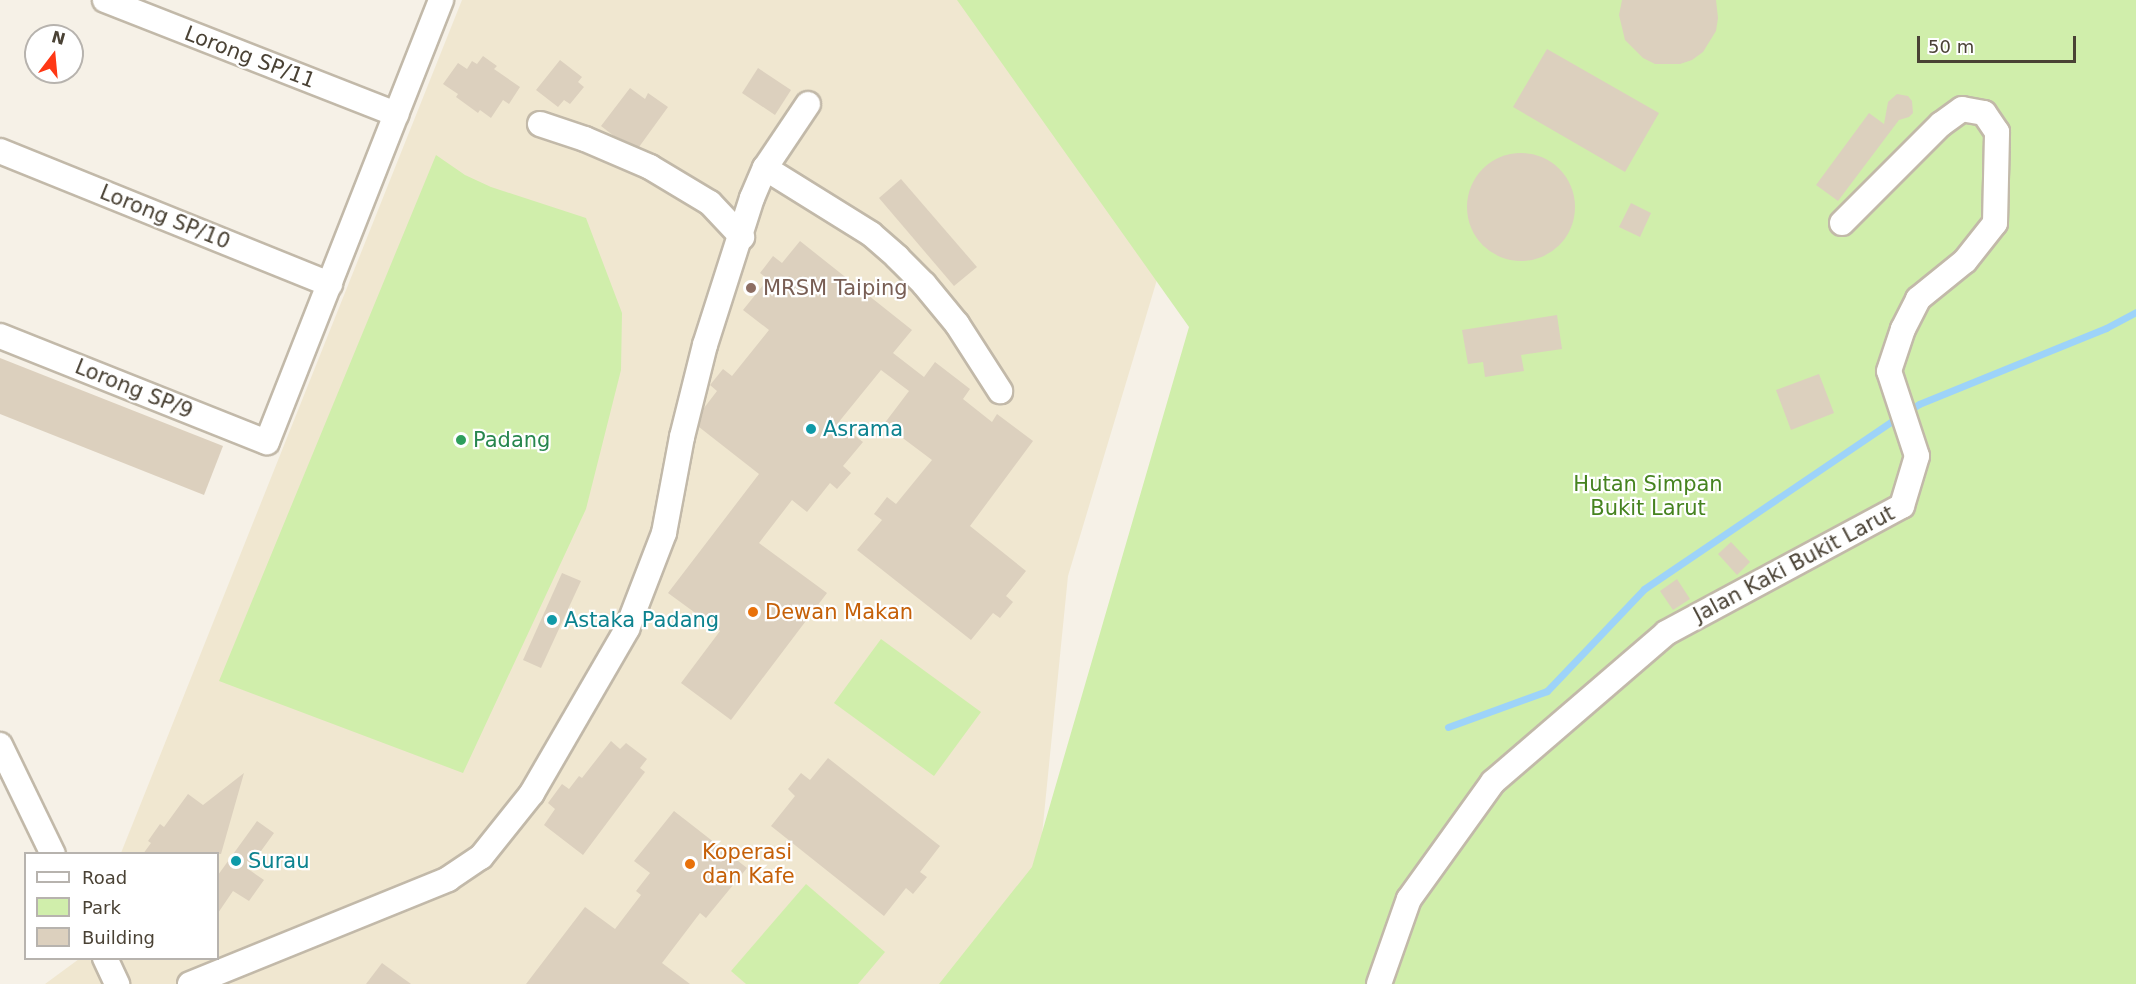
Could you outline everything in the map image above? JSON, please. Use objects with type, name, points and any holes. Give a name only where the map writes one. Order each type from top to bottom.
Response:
[{"type":"street","name":"Lorong SP/11","points":[[105,0],[396,114]]},
{"type":"street","points":[[330,284],[441,0]]},
{"type":"street","points":[[190,984],[448,879],[481,857],[506,828],[562,745],[627,629],[664,533],[682,438],[705,345],[752,198],[765,168],[808,104]]},
{"type":"street","name":"Jalan Kaki Bukit Larut","points":[[1379,984],[1409,899],[1493,782],[1666,633],[1902,506],[1917,456],[1889,371],[1903,329],[1918,299],[1965,261],[1995,223],[1997,132],[1984,113],[1962,109],[1941,124],[1842,223]]},
{"type":"street","points":[[540,124],[585,139],[650,167],[710,203],[741,237]]},
{"type":"street","name":"Lorong SP/10","points":[[0,151],[330,284]]},
{"type":"street","points":[[765,168],[871,234],[897,257],[924,284],[957,324],[1000,392]]},
{"type":"street","name":"Lorong SP/9","points":[[0,336],[267,442],[330,284]]},
{"type":"street","points":[[0,744],[52,852]]},
{"type":"street","points":[[106,960],[117,984]]},
{"type":"shaded area","name":"MRSM Taiping","points":[[462,0],[1241,0],[1068,576],[1027,984],[45,984],[78,960],[219,960],[219,852],[121,852]]},
{"type":"green space","name":"Hutan Simpan Bukit Larut","points":[[957,0],[2136,0],[2136,984],[939,984],[1032,867],[1189,327]]},
{"type":"green space","name":"Padang","points":[[436,155],[465,175],[491,187],[586,218],[622,313],[621,370],[586,509],[463,773],[219,681]]},
{"type":"green space","points":[[881,639],[981,712],[934,776],[834,703]]},
{"type":"green space","points":[[806,884],[885,952],[858,984],[746,984],[731,971]]},
{"type":"building","points":[[1622,0],[1716,0],[1718,18],[1716,31],[1703,52],[1692,60],[1680,64],[1655,64],[1643,58],[1625,40],[1619,15]]},
{"type":"building","points":[[1547,49],[1659,113],[1625,172],[1513,107]]},
{"type":"building","points":[[483,56],[497,66],[494,69],[520,87],[509,104],[503,100],[491,118],[480,110],[478,113],[456,97],[458,94],[443,84],[458,63],[467,69],[472,61],[477,64]]},
{"type":"building","points":[[560,60],[582,77],[578,82],[584,87],[570,104],[564,100],[558,107],[536,90]]},
{"type":"building","points":[[758,68],[791,90],[775,115],[742,93]]},
{"type":"building","points":[[630,88],[645,99],[648,93],[668,107],[639,147],[614,136],[601,126]]},
{"type":"building","points":[[1897,94],[1908,96],[1912,101],[1913,113],[1899,120],[1838,201],[1816,185],[1869,113],[1884,124],[1888,102]]},
{"type":"building","points":[[1521,153],[1542,157],[1559,169],[1571,186],[1575,207],[1571,228],[1559,245],[1542,257],[1521,261],[1500,257],[1483,245],[1471,228],[1467,207],[1471,186],[1483,169],[1500,157]]},
{"type":"building","points":[[901,179],[977,267],[954,286],[879,198]]},
{"type":"building","points":[[1631,203],[1651,213],[1640,237],[1619,227]]},
{"type":"building","points":[[800,241],[912,330],[893,353],[924,377],[935,362],[970,389],[963,399],[992,422],[997,414],[1033,441],[970,526],[1026,571],[1006,596],[1013,602],[1000,618],[993,613],[971,640],[857,550],[882,520],[874,514],[887,497],[896,504],[932,460],[884,424],[909,391],[881,370],[838,423],[863,442],[843,466],[851,473],[837,489],[830,483],[807,512],[792,500],[759,543],[827,593],[731,720],[681,683],[720,631],[668,593],[759,474],[699,427],[704,408],[717,391],[710,385],[723,369],[732,376],[769,330],[743,310],[768,279],[760,273],[773,256],[782,263]]},
{"type":"building","points":[[1557,315],[1562,349],[1521,355],[1524,371],[1485,377],[1483,362],[1468,364],[1462,330]]},
{"type":"building","points":[[0,358],[223,446],[204,495],[0,414]]},
{"type":"building","points":[[1819,374],[1834,413],[1791,430],[1776,390]]},
{"type":"building","points":[[1731,542],[1750,562],[1737,575],[1718,554]]},
{"type":"building","name":"Astaka Padang","points":[[562,573],[581,581],[541,668],[523,660]]},
{"type":"building","points":[[1677,579],[1690,599],[1673,610],[1660,591]]},
{"type":"building","points":[[611,741],[620,749],[626,743],[647,759],[640,768],[645,772],[583,855],[544,825],[555,809],[548,803],[562,784],[569,789],[579,776],[582,778]]},
{"type":"building","points":[[828,758],[940,846],[920,872],[927,877],[913,894],[906,888],[884,916],[771,826],[795,796],[788,789],[801,773],[810,780]]},
{"type":"building","points":[[244,773],[221,854],[219,852],[144,852],[151,843],[148,841],[160,824],[164,827],[188,794],[203,805]]},
{"type":"building","points":[[674,811],[747,868],[706,918],[700,913],[662,963],[690,984],[526,984],[585,907],[615,929],[641,895],[636,891],[650,873],[634,861]]},
{"type":"building","points":[[257,821],[274,833],[248,869],[264,880],[249,901],[233,891],[219,912],[219,874]]},
{"type":"building","points":[[382,963],[411,984],[366,984]]},
{"type":"waterway","points":[[1908,411],[1919,404],[2106,328],[2136,312]]},
{"type":"waterway","points":[[1448,727],[1547,691],[1644,589],[1898,417]]},
{"type":"place","name":"MRSM Taiping","points":[[751,288]]},
{"type":"place","name":"Asrama","points":[[811,429]]},
{"type":"place","name":"Padang","points":[[461,440]]},
{"type":"place","name":"Dewan Makan","points":[[753,612]]},
{"type":"place","name":"Astaka Padang","points":[[552,620]]},
{"type":"place","name":"Surau","points":[[236,861]]},
{"type":"place","name":"Koperasi dan Kafe","points":[[690,864]]}]
